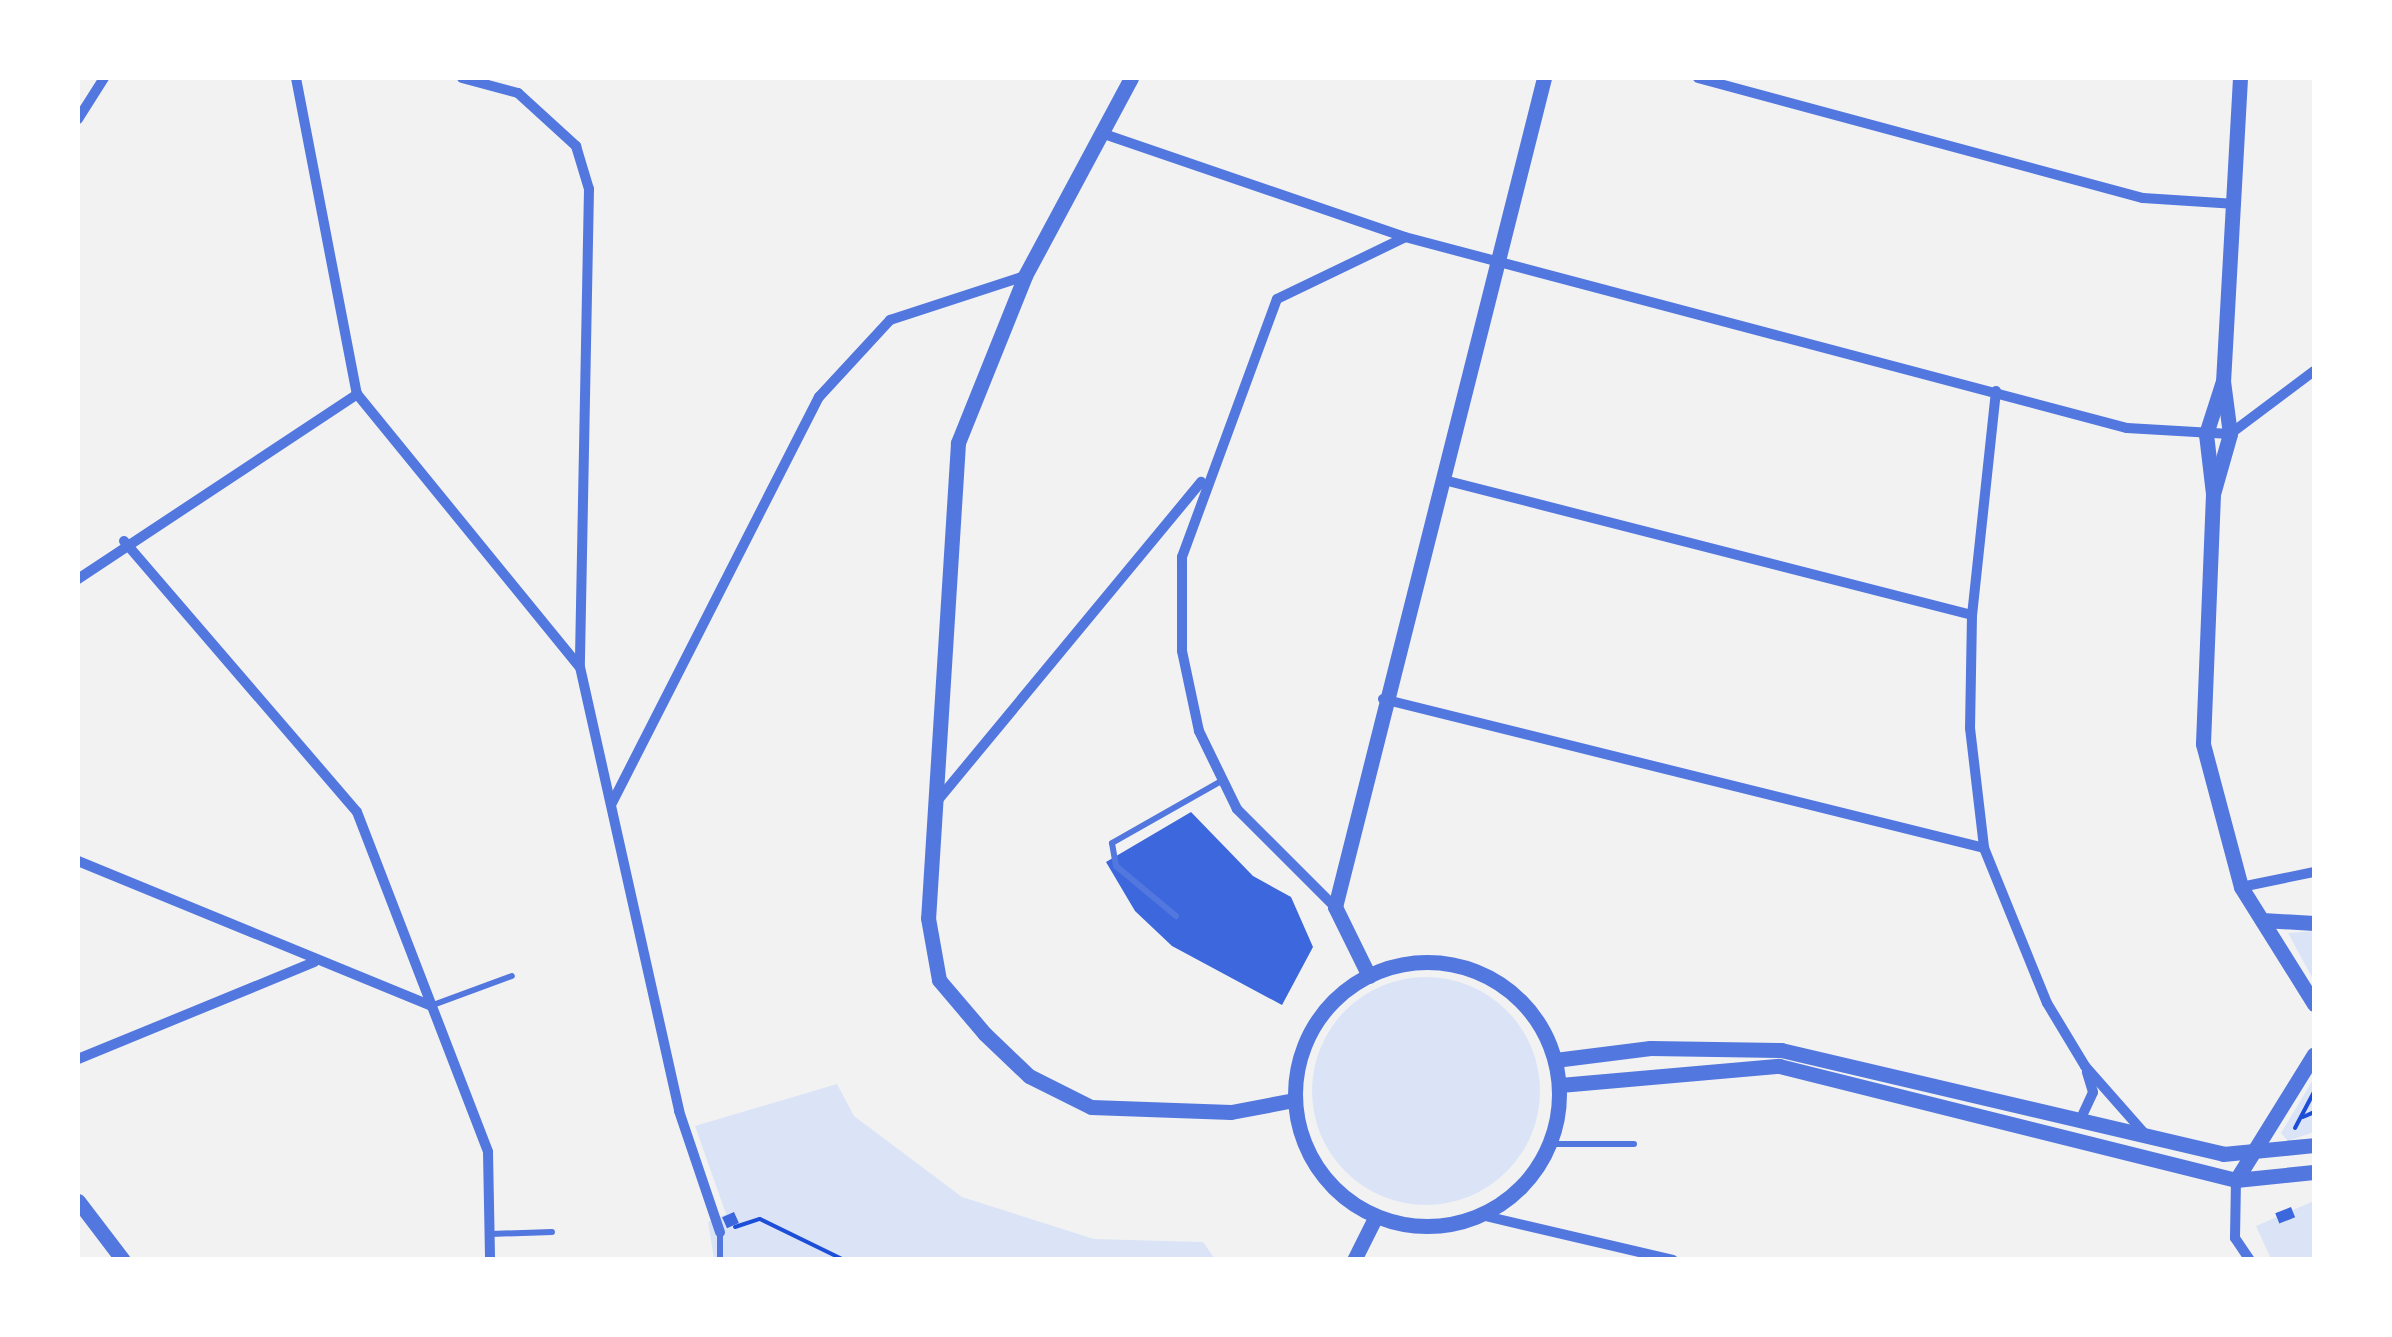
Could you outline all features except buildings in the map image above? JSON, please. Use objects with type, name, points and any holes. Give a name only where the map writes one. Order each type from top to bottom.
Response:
[{"type":"street","points":[[78,119],[104,78]]},
{"type":"street","points":[[296,78],[357,394],[580,667]]},
{"type":"street","points":[[462,78],[518,93],[576,146],[589,189],[580,667],[679,1111],[720,1232]]},
{"type":"street","points":[[1131,78],[1025,276],[958,442],[928,918],[939,980],[1029,1076],[1091,1108],[1138,1115],[1294,1100]]},
{"type":"street","points":[[1334,907],[1382,698],[1444,480],[1544,78]]},
{"type":"street","points":[[1698,78],[2143,198],[2238,204]]},
{"type":"street","points":[[2213,494],[2230,434],[2223,381],[2238,204],[2243,81]]},
{"type":"street","points":[[1104,134],[1405,238],[1502,258],[2127,428],[2230,434],[2314,371]]},
{"type":"street","points":[[1369,976],[1334,907],[1237,810],[1199,730],[1180,603],[1191,514],[1276,299],[1405,238]]},
{"type":"street","points":[[612,803],[819,397],[890,320],[1025,276]]},
{"type":"street","points":[[2223,381],[2206,434],[2213,494],[2203,744],[2241,887],[2314,1004]]},
{"type":"street","points":[[1996,391],[1972,614],[1970,728],[1984,848],[2020,952],[2084,1066],[2093,1092],[2082,1116]]},
{"type":"street","points":[[78,579],[124,541],[357,394]]},
{"type":"street","points":[[938,800],[1208,473]]},
{"type":"street","points":[[1444,480],[1972,614]]},
{"type":"street","points":[[124,541],[357,812],[488,1152],[490,1260]]},
{"type":"street","points":[[1382,698],[1984,848]]},
{"type":"street","points":[[78,862],[314,962],[432,1006]]},
{"type":"street","points":[[2241,887],[2314,872]]},
{"type":"street","points":[[2262,920],[2314,923]]},
{"type":"street","points":[[78,1059],[314,962]]},
{"type":"street","points":[[1481,1215],[1510,1198],[1550,1144],[1560,1085],[1556,1060],[1515,994],[1482,974],[1425,964],[1369,976],[1313,1027],[1294,1100],[1318,1170],[1376,1216],[1411,1225],[1481,1215],[1673,1260]]},
{"type":"street","points":[[1556,1060],[1650,1048],[1781,1050],[2254,1157],[2310,1140]]},
{"type":"street","points":[[2250,1260],[2235,1238],[2236,1180],[2254,1157],[2314,1054]]},
{"type":"street","points":[[1560,1085],[1779,1066],[2236,1180],[2314,1172]]},
{"type":"street","points":[[2084,1066],[2144,1133]]},
{"type":"street","points":[[78,1201],[123,1260]]},
{"type":"street","points":[[1354,1260],[1376,1216]]},
{"type":"lane","points":[[1176,916],[1116,866],[1110,849],[1148,815],[1222,780]]},
{"type":"lane","points":[[432,1006],[512,976]]},
{"type":"lane","points":[[1550,1144],[1634,1144]]},
{"type":"lane","points":[[490,1234],[552,1232]]},
{"type":"lane","points":[[720,1232],[720,1260]]},
{"type":"path","points":[[2310,1140],[2289,1138],[2314,1092]]},
{"type":"path","points":[[2302,1117],[2314,1112]]},
{"type":"path","points":[[720,1232],[760,1219],[844,1260]]},
{"type":"shaded area","points":[[2314,931],[2314,981],[2288,933]]},
{"type":"shaded area","points":[[1426,977],[1470,985],[1507,1010],[1532,1047],[1540,1091],[1532,1135],[1507,1172],[1470,1197],[1426,1205],[1382,1197],[1345,1172],[1320,1135],[1312,1091],[1320,1047],[1345,1010],[1382,985]]},
{"type":"shaded area","points":[[2314,1078],[2314,1132],[2288,1141],[2281,1133]]},
{"type":"shaded area","points":[[837,1084],[854,1116],[962,1197],[1094,1239],[1203,1242],[1215,1259],[714,1259],[708,1222],[726,1214],[695,1126]]},
{"type":"shaded area","points":[[2314,1201],[2314,1259],[2271,1259],[2256,1226]]}]
